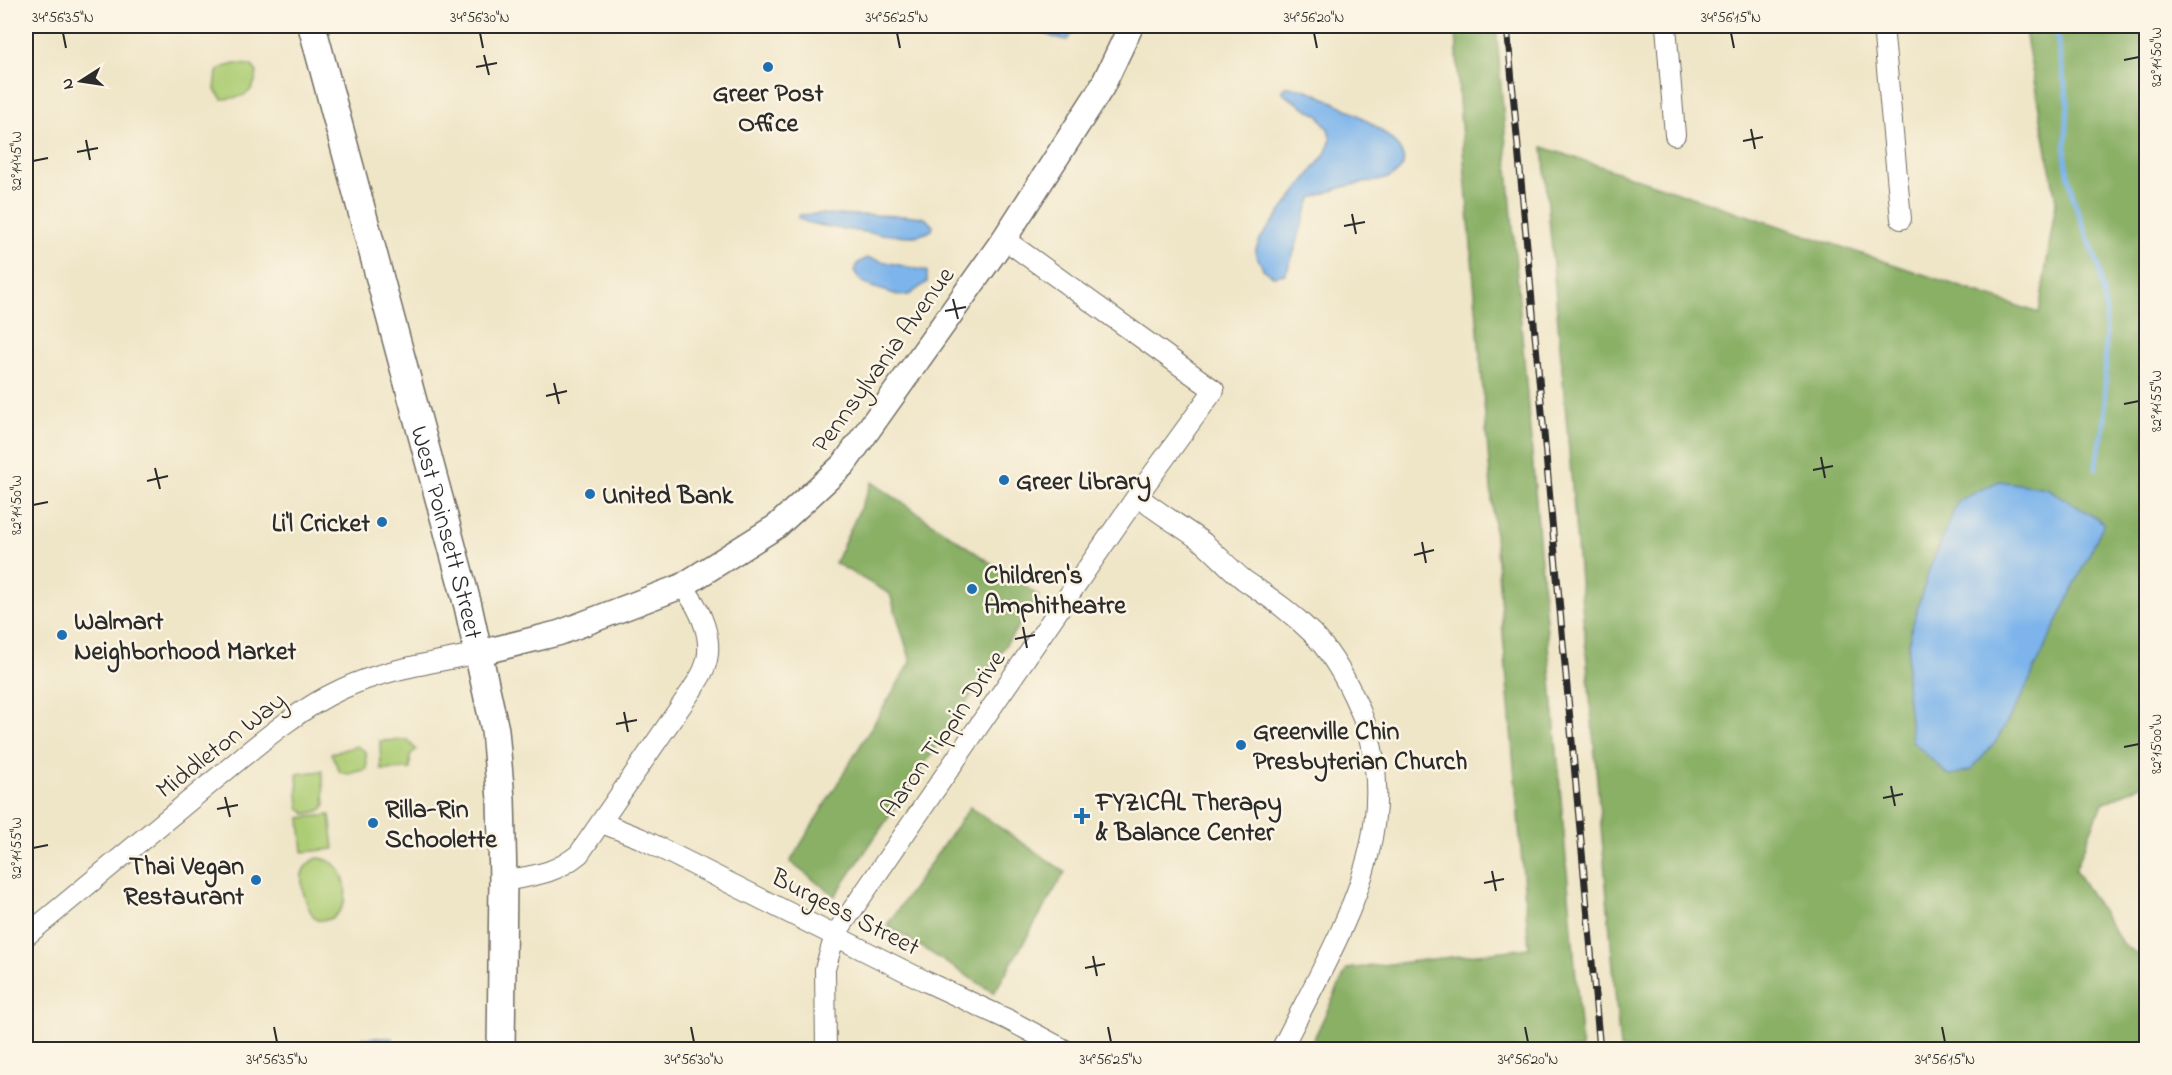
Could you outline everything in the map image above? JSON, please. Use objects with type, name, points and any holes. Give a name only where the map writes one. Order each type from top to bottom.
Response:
[{"type":"main road","name":"West Poinsett Street","points":[[312,26],[466,596],[495,730],[501,800],[501,1050]]},
{"type":"street","name":"Pennsylvania Avenue","points":[[479,652],[559,633],[682,586],[777,526],[844,464],[1004,239],[1102,87],[1131,26]]},
{"type":"street","points":[[1666,26],[1675,135]]},
{"type":"street","points":[[1883,26],[1901,219]]},
{"type":"street","name":"Aaron Tippin Drive","points":[[826,1050],[825,969],[835,935],[1137,496],[1214,390],[1004,239]]},
{"type":"street","points":[[1137,496],[1204,544],[1239,576],[1289,611],[1314,635],[1345,678],[1366,727],[1374,761],[1377,790],[1370,852],[1362,880],[1348,914],[1281,1050]]},
{"type":"street","points":[[502,881],[548,872],[564,866],[579,854],[705,669],[706,635],[693,599],[682,586]]},
{"type":"street","name":"Middleton Way","points":[[26,936],[298,714],[330,695],[363,681],[479,652]]},
{"type":"street","name":"Burgess Street","points":[[602,823],[640,838],[1065,1050]]},
{"type":"green space","points":[[1456,26],[1496,26],[1582,1049],[1309,1049],[1347,969],[1529,948],[1459,101]]},
{"type":"green space","points":[[2024,26],[2146,26],[2146,783],[2102,804],[2075,870],[2122,943],[2146,960],[2146,1049],[1620,1049],[1543,147],[2039,313],[2056,201]]},
{"type":"green space","points":[[235,64],[251,65],[257,72],[256,80],[247,94],[222,99],[215,90],[217,72]]},
{"type":"green space","points":[[872,482],[1039,596],[835,896],[790,862],[911,662],[890,594],[835,563]]},
{"type":"green space","points":[[408,740],[416,750],[410,755],[410,769],[381,770],[380,741]]},
{"type":"green space","points":[[357,746],[366,752],[367,769],[349,774],[340,772],[331,753]]},
{"type":"green space","points":[[322,771],[325,805],[322,810],[306,814],[299,808],[297,774]]},
{"type":"green space","points":[[970,807],[1065,872],[994,993],[887,925]]},
{"type":"green space","points":[[330,815],[334,849],[303,852],[300,818]]},
{"type":"green space","points":[[318,858],[330,861],[339,869],[346,892],[344,903],[338,913],[329,919],[317,920],[303,893],[302,880],[306,867]]},
{"type":"water","points":[[1031,26],[1077,26],[1077,28],[1067,40],[1053,37]]},
{"type":"water","points":[[1285,87],[1299,88],[1314,93],[1349,110],[1386,134],[1398,147],[1403,160],[1399,171],[1388,178],[1347,186],[1312,198],[1285,274],[1273,276],[1263,269],[1255,252],[1260,239],[1325,154],[1331,140],[1328,129],[1318,115],[1286,96],[1282,90]]},
{"type":"water","points":[[799,215],[914,216],[925,218],[933,226],[932,230],[921,234],[901,236],[833,228],[798,218]]},
{"type":"water","points":[[867,258],[927,271],[927,282],[909,295],[898,295],[869,286],[861,281],[854,271],[858,263]]},
{"type":"water","points":[[1999,481],[2047,488],[2104,523],[2023,694],[1995,743],[1971,770],[1949,776],[1912,741],[1906,683],[1910,633],[1929,570],[1958,501]]},
{"type":"water","points":[[362,1038],[393,1038],[393,1045],[385,1049],[362,1049]]},
{"type":"waterway","points":[[2055,26],[2068,102],[2065,159],[2074,201],[2098,264],[2106,310],[2105,421],[2095,469]]},
{"type":"railway","points":[[1507,26],[1600,1050]]},
{"type":"place","name":"Greer Post Office","points":[[768,67]]},
{"type":"place","name":"Greer Library","points":[[1004,480]]},
{"type":"place","name":"United Bank","points":[[590,494]]},
{"type":"place","name":"Li'l Cricket","points":[[382,522]]},
{"type":"place","name":"Children's Amphitheatre","points":[[972,589]]},
{"type":"place","name":"Walmart Neighborhood Market","points":[[62,635]]},
{"type":"place","name":"Greenville Chin Presbyterian Church","points":[[1241,745]]},
{"type":"place","name":"FYZICAL Therapy & Balance Center","points":[[1082,816]]},
{"type":"place","name":"Rilla-Rin Schoolette","points":[[373,823]]},
{"type":"place","name":"Thai Vegan Restaurant","points":[[256,880]]}]
